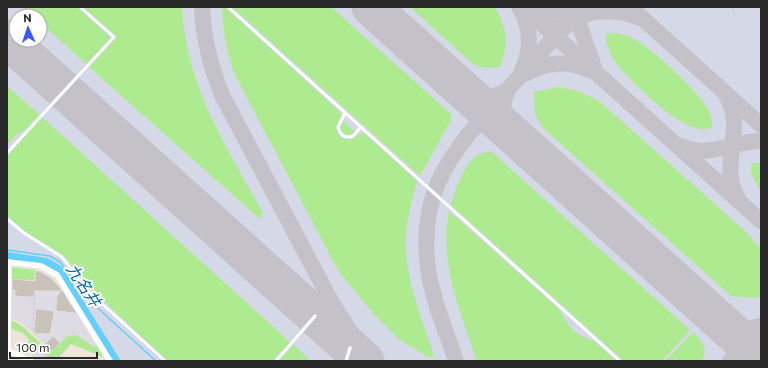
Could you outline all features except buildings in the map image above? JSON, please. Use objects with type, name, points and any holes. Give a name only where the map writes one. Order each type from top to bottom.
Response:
[{"type":"street","points":[[8,361],[8,262],[36,265],[50,270],[57,275],[110,361]]},
{"type":"street","points":[[7,351],[31,361]]},
{"type":"lane","points":[[7,153],[114,38],[80,7]]},
{"type":"lane","points":[[228,7],[620,361]]},
{"type":"lane","points":[[345,114],[338,127],[341,135],[345,137],[353,136],[361,127]]},
{"type":"lane","points":[[7,219],[24,233],[62,257],[88,291],[165,361]]},
{"type":"lane","points":[[276,361],[315,316]]},
{"type":"lane","points":[[346,361],[350,348]]},
{"type":"path","points":[[733,7],[734,15]]},
{"type":"path","points":[[33,330],[36,265]]},
{"type":"path","points":[[9,278],[35,280]]},
{"type":"path","points":[[8,322],[19,324],[45,354],[51,357],[57,357],[61,354],[66,345],[71,341],[75,341],[105,354]]},
{"type":"shaded area","points":[[7,7],[761,7],[761,361],[113,361],[56,269],[45,264],[7,258]]},
{"type":"shaded area","points":[[36,270],[43,272],[53,279],[62,290],[97,346],[94,347],[78,335],[69,335],[52,351],[22,323],[10,318],[11,279],[35,281]]},
{"type":"shaded area","points":[[38,350],[52,359],[63,355],[64,361],[35,361],[31,358]]},
{"type":"green space","points":[[23,7],[77,7],[110,37],[110,39],[86,64],[48,29],[48,8]]},
{"type":"green space","points":[[83,7],[182,7],[185,36],[191,63],[200,89],[222,139],[263,213],[260,219],[89,67],[112,41],[117,39]]},
{"type":"green space","points":[[222,7],[225,7],[341,113],[341,118],[336,128],[340,137],[351,140],[359,134],[364,133],[417,181],[407,226],[406,256],[411,285],[434,356],[430,358],[400,340],[373,313],[339,272],[236,77],[226,43]]},
{"type":"green space","points":[[232,7],[331,7],[449,112],[451,115],[451,120],[420,176]]},
{"type":"green space","points":[[410,7],[495,7],[502,22],[506,44],[500,67],[485,68],[473,64]]},
{"type":"green space","points":[[609,33],[622,34],[633,38],[656,55],[684,80],[707,108],[712,119],[711,128],[701,129],[688,125],[674,117],[645,94],[615,62],[607,42],[606,36]]},
{"type":"green space","points":[[7,86],[40,115],[28,128],[17,134],[7,145]]},
{"type":"green space","points":[[558,87],[575,90],[598,100],[744,230],[761,249],[761,296],[755,298],[731,296],[543,128],[535,115],[534,92]]},
{"type":"green space","points":[[42,117],[290,342],[274,359],[270,361],[168,361],[92,290],[62,255],[26,232],[7,215],[7,157]]},
{"type":"green space","points":[[343,121],[355,132],[345,135],[340,129]]},
{"type":"green space","points":[[492,152],[690,330],[662,361],[624,361],[451,205],[459,181],[468,165],[479,154]]},
{"type":"green space","points":[[753,163],[761,163],[761,193],[751,173],[751,165]]},
{"type":"green space","points":[[449,211],[559,309],[569,326],[578,334],[595,342],[616,361],[477,361],[458,306],[449,269],[447,231]]},
{"type":"green space","points":[[12,267],[35,270],[34,280],[11,279]]},
{"type":"green space","points":[[10,320],[22,326],[41,344],[52,351],[67,336],[77,335],[94,347],[97,346],[103,357],[71,344],[56,358],[49,357],[39,350],[37,351],[28,346],[29,340],[24,334],[10,328]]},
{"type":"green space","points":[[693,332],[702,342],[704,348],[701,361],[665,361]]},
{"type":"green space","points":[[293,344],[311,361],[278,361]]},
{"type":"waterway","points":[[7,250],[50,256],[60,262],[90,301],[156,361]]},
{"type":"waterway","name":"九名井","points":[[7,257],[46,263],[58,270],[115,361]]},
{"type":"taxiway","points":[[202,7],[208,53],[223,97],[333,305],[356,340],[373,361]]},
{"type":"taxiway","points":[[519,7],[526,22],[529,38],[529,46],[522,70]]},
{"type":"taxiway","points":[[523,7],[761,221]]},
{"type":"taxiway","points":[[630,7],[761,125]]},
{"type":"taxiway","points":[[574,9],[595,70]]},
{"type":"taxiway","points":[[529,10],[542,14],[556,15],[612,11],[626,13],[639,18]]},
{"type":"taxiway","points":[[456,361],[436,303],[428,268],[426,241],[428,216],[434,194],[442,174],[453,155],[467,136],[561,30],[577,18],[597,11]]},
{"type":"taxiway","points":[[525,74],[540,67],[557,64],[573,65],[589,70]]},
{"type":"taxiway","points":[[459,86],[471,93],[483,96],[495,96],[507,90]]},
{"type":"taxiway","points":[[507,92],[503,104],[503,115],[507,126],[514,136]]},
{"type":"taxiway","points":[[727,97],[732,110],[734,122],[731,173],[733,186],[738,198]]},
{"type":"taxiway","points":[[681,146],[691,150],[701,151],[761,141]]},
{"type":"taxiway","points":[[300,303],[355,344]]},
{"type":"taxiway","points":[[719,321],[734,328],[740,329],[761,325]]},
{"type":"taxiway","points":[[730,361],[761,328]]},
{"type":"runway","points":[[371,7],[761,358]]},
{"type":"runway","points":[[7,39],[365,361]]}]
